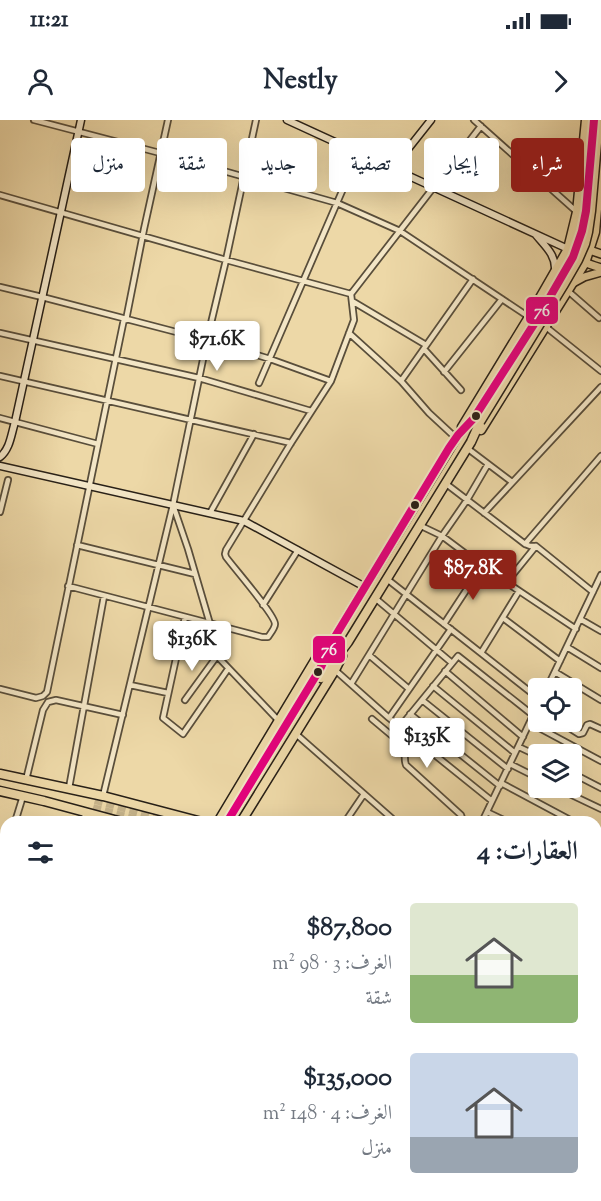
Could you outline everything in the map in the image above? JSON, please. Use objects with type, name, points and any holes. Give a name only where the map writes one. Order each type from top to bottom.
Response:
[{"type":"highway","points":[[237,816],[322,670],[336,635],[568,249],[577,212],[586,120]]},
{"type":"highway","points":[[469,445],[477,420],[558,285],[576,250],[586,211],[594,120]]},
{"type":"highway","points":[[457,437],[477,420],[578,261],[588,232],[599,120]]},
{"type":"highway","points":[[246,816],[419,525],[469,445],[484,426],[585,263],[595,232],[601,163]]},
{"type":"highway","points":[[221,816],[317,657],[336,635]]},
{"type":"highway","points":[[230,816],[322,670],[348,642]]},
{"type":"highway","points":[[0,774],[68,789],[113,816]]},
{"type":"highway","points":[[20,795],[28,780]]},
{"type":"highway","points":[[28,780],[32,798]]},
{"type":"highway","points":[[49,785],[94,804]]},
{"type":"highway","points":[[0,791],[44,801],[94,804],[167,816]]},
{"type":"highway","points":[[217,816],[226,808]]},
{"type":"main road","points":[[0,457],[8,447],[15,422],[81,120]]},
{"type":"main road","points":[[287,120],[329,139]]},
{"type":"main road","points":[[412,144],[431,120]]},
{"type":"main road","points":[[444,192],[568,249],[585,263],[601,270]]},
{"type":"main road","points":[[596,221],[601,233]]},
{"type":"main road","points":[[534,233],[552,255],[555,271]]},
{"type":"main road","points":[[568,249],[575,245],[601,254]]},
{"type":"main road","points":[[571,287],[584,277],[601,270]]},
{"type":"main road","points":[[0,466],[244,521],[365,586]]},
{"type":"street","points":[[34,120],[157,152]]},
{"type":"street","points":[[164,138],[168,120]]},
{"type":"street","points":[[252,138],[256,120]]},
{"type":"street","points":[[475,120],[577,212]]},
{"type":"street","points":[[471,138],[480,126]]},
{"type":"street","points":[[0,689],[36,698],[46,694],[157,167]]},
{"type":"street","points":[[86,816],[94,804],[123,715],[173,505],[240,192]]},
{"type":"street","points":[[298,192],[338,203],[400,231],[529,317]]},
{"type":"street","points":[[259,383],[343,192]]},
{"type":"street","points":[[68,586],[262,638],[268,637],[274,627],[274,621],[225,554],[331,381],[354,320],[351,294],[429,192]]},
{"type":"street","points":[[0,195],[351,294]]},
{"type":"street","points":[[401,381],[472,279]]},
{"type":"street","points":[[0,287],[207,340],[331,381]]},
{"type":"street","points":[[571,287],[599,318]]},
{"type":"street","points":[[444,372],[502,299]]},
{"type":"street","points":[[352,301],[425,347],[461,390]]},
{"type":"street","points":[[546,327],[601,371]]},
{"type":"street","points":[[0,333],[199,378],[311,411]]},
{"type":"street","points":[[349,333],[401,381],[429,413],[457,437]]},
{"type":"street","points":[[0,376],[291,443]]},
{"type":"street","points":[[484,513],[601,387]]},
{"type":"street","points":[[0,418],[98,444]]},
{"type":"street","points":[[210,513],[254,434]]},
{"type":"street","points":[[469,445],[488,464],[512,482]]},
{"type":"street","points":[[525,544],[601,456]]},
{"type":"street","points":[[351,684],[488,464]]},
{"type":"street","points":[[0,512],[8,480]]},
{"type":"street","points":[[445,483],[525,544],[536,546],[593,592]]},
{"type":"street","points":[[173,505],[210,624],[217,656],[279,721]]},
{"type":"street","points":[[419,525],[442,536],[506,583],[576,629]]},
{"type":"street","points":[[77,545],[195,574]]},
{"type":"street","points":[[506,583],[536,546]]},
{"type":"street","points":[[263,605],[298,550]]},
{"type":"street","points":[[444,624],[482,566]]},
{"type":"street","points":[[552,678],[601,575]]},
{"type":"street","points":[[387,579],[528,690]]},
{"type":"street","points":[[482,653],[519,591]]},
{"type":"street","points":[[68,789],[104,596]]},
{"type":"street","points":[[375,598],[452,663]]},
{"type":"street","points":[[184,617],[163,718],[183,734],[228,669]]},
{"type":"street","points":[[502,618],[560,661]]},
{"type":"street","points":[[580,619],[601,631]]},
{"type":"street","points":[[389,718],[451,629]]},
{"type":"street","points":[[567,647],[601,668]]},
{"type":"street","points":[[369,655],[409,689]]},
{"type":"street","points":[[185,700],[217,656]]},
{"type":"street","points":[[400,727],[458,656],[528,711]]},
{"type":"street","points":[[335,670],[389,718],[492,801]]},
{"type":"street","points":[[446,671],[523,737]]},
{"type":"street","points":[[555,672],[601,700]]},
{"type":"street","points":[[130,685],[168,693]]},
{"type":"street","points":[[433,686],[515,753]]},
{"type":"street","points":[[28,780],[43,710],[51,700],[123,715]]},
{"type":"street","points":[[422,700],[509,766],[528,774]]},
{"type":"street","points":[[410,714],[500,784],[562,816]]},
{"type":"street","points":[[372,718],[405,747],[405,765],[461,816]]},
{"type":"street","points":[[576,732],[583,733],[590,724],[601,729]]},
{"type":"street","points":[[485,816],[528,727]]},
{"type":"street","points":[[547,732],[601,761]]},
{"type":"street","points":[[296,734],[389,816]]},
{"type":"street","points":[[519,747],[528,751]]},
{"type":"street","points":[[582,778],[601,788]]},
{"type":"street","points":[[349,816],[364,794]]},
{"type":"street","points":[[16,816],[20,795]]},
{"type":"street","points":[[577,798],[601,810]]},
{"type":"street","points":[[487,812],[495,816]]},
{"type":"tunnel","points":[[95,800],[154,816]]},
{"type":"tunnel","points":[[93,808],[123,816]]},
{"type":"transit line","name":"76","points":[[231,816],[320,669],[336,635],[449,448],[474,418],[536,321],[573,257],[586,211],[594,120]]}]
